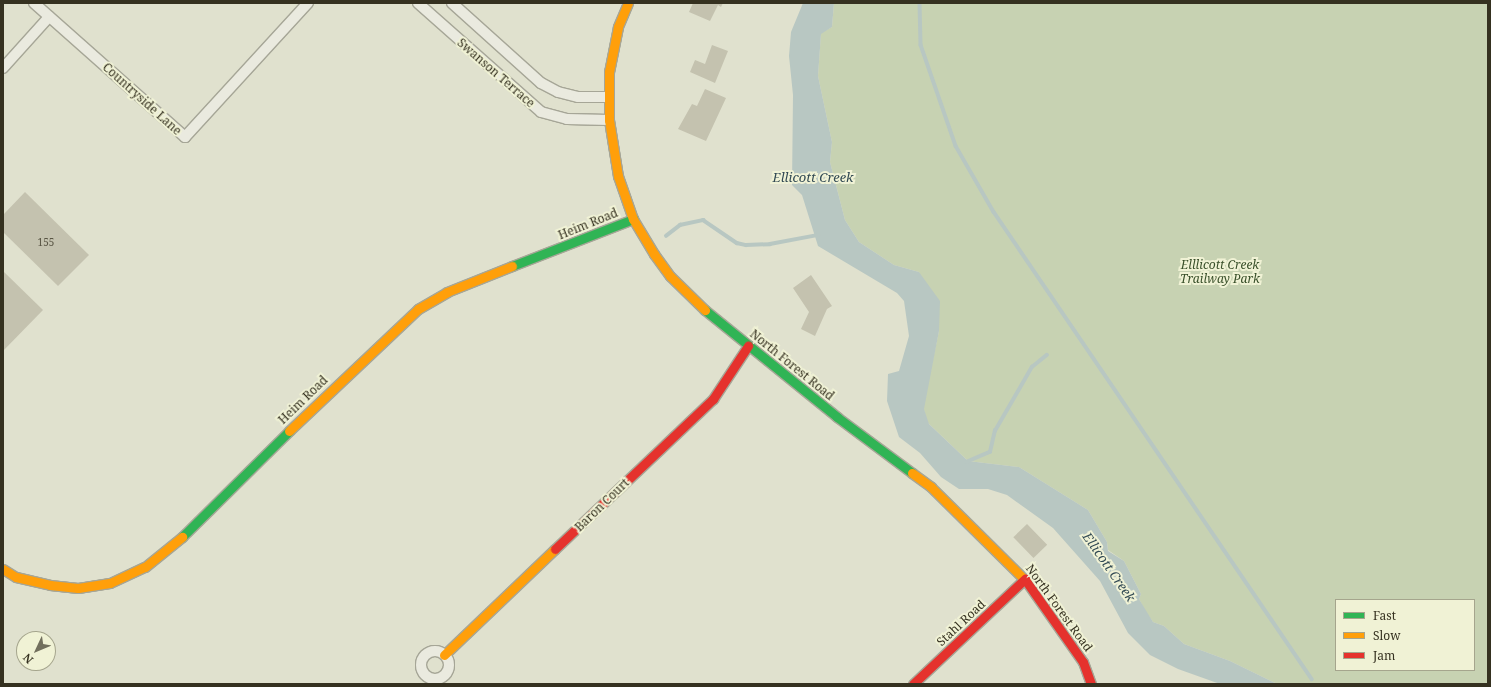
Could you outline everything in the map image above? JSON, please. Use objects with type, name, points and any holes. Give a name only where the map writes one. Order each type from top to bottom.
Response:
[{"type":"street","name":"Countryside Lane","points":[[34,3],[185,137],[308,3]]},
{"type":"street","name":"Swanson Terrace","points":[[418,3],[541,112],[567,119],[609,120]]},
{"type":"street","name":"Swanson Terrace","points":[[452,3],[541,83],[558,92],[578,97],[608,97]]},
{"type":"street","name":"North Forest Road","points":[[628,3],[618,27],[610,67],[608,97],[609,120],[618,176],[633,219],[654,254],[684,291],[748,346],[837,417],[930,487],[1025,579],[1083,662],[1091,684]]},
{"type":"street","points":[[3,68],[49,17]]},
{"type":"street","name":"Heim Road","points":[[3,569],[16,577],[78,588],[110,583],[146,568],[175,544],[242,475],[418,309],[447,292],[633,219]]},
{"type":"street","name":"Baron Court","points":[[444,655],[713,399],[748,346]]},
{"type":"street","name":"Stahl Road","points":[[913,684],[1025,579]]},
{"type":"green space","name":"Elllicott Creek Trailway Park","points":[[834,3],[1488,3],[1488,684],[1277,684],[1230,661],[1184,644],[1164,626],[1153,622],[1139,599],[1141,594],[1124,561],[1108,550],[1107,542],[1088,510],[1019,467],[968,461],[927,422],[923,406],[939,331],[919,272],[894,265],[859,242],[845,220],[830,162],[832,142],[818,76],[821,33],[832,27]]},
{"type":"water","name":"Ellicott Creek","points":[[803,3],[834,3],[832,27],[821,34],[818,76],[832,142],[830,162],[845,220],[859,242],[894,265],[919,272],[940,301],[939,331],[924,409],[929,424],[968,461],[1019,467],[1088,510],[1107,542],[1108,551],[1124,561],[1141,594],[1139,599],[1153,622],[1164,626],[1184,644],[1230,661],[1277,684],[1220,684],[1178,669],[1150,655],[1128,633],[1100,581],[1053,528],[1007,495],[988,489],[959,489],[941,477],[920,453],[899,437],[887,401],[888,374],[899,371],[909,336],[904,301],[897,293],[818,246],[802,195],[792,185],[793,95],[789,56],[791,32]]},
{"type":"building","points":[[693,3],[723,3],[721,7],[718,5],[710,21],[689,12]]},
{"type":"building","points":[[712,45],[728,51],[715,83],[690,72],[695,60],[705,64]]},
{"type":"building","points":[[705,89],[726,98],[706,141],[678,129],[692,104],[697,106]]},
{"type":"building","points":[[25,192],[89,255],[58,286],[3,232],[3,215]]},
{"type":"building","points":[[3,271],[43,310],[3,351]]},
{"type":"building","points":[[811,275],[832,306],[827,309],[815,336],[801,329],[809,312],[793,288]]},
{"type":"building","points":[[1027,524],[1047,545],[1033,558],[1013,537]]},
{"type":"waterway","points":[[920,3],[921,45],[956,146],[994,212],[1312,679]]},
{"type":"waterway","points":[[666,236],[680,225],[703,220],[737,243],[746,245],[770,244],[818,235]]},
{"type":"waterway","points":[[966,462],[990,452],[995,431],[1032,367],[1047,355]]},
{"type":"traffic: fast","points":[[512,266],[633,219]]},
{"type":"traffic: fast","points":[[705,310],[837,417],[912,473]]},
{"type":"traffic: fast","points":[[182,537],[289,431]]},
{"type":"traffic: slow","points":[[628,3],[618,27],[609,72],[609,120],[618,176],[633,219],[654,254],[670,276],[705,310]]},
{"type":"traffic: slow","points":[[289,431],[418,309],[447,292],[512,266]]},
{"type":"traffic: slow","points":[[912,473],[931,487],[1026,581]]},
{"type":"traffic: slow","points":[[3,569],[16,577],[50,585],[78,588],[110,583],[145,567],[182,537]]},
{"type":"traffic: slow","points":[[444,655],[555,549]]},
{"type":"traffic: jam","points":[[555,549],[713,399],[748,346]]},
{"type":"traffic: jam","points":[[913,684],[1025,579]]},
{"type":"traffic: jam","points":[[1026,581],[1083,662],[1091,684]]}]
